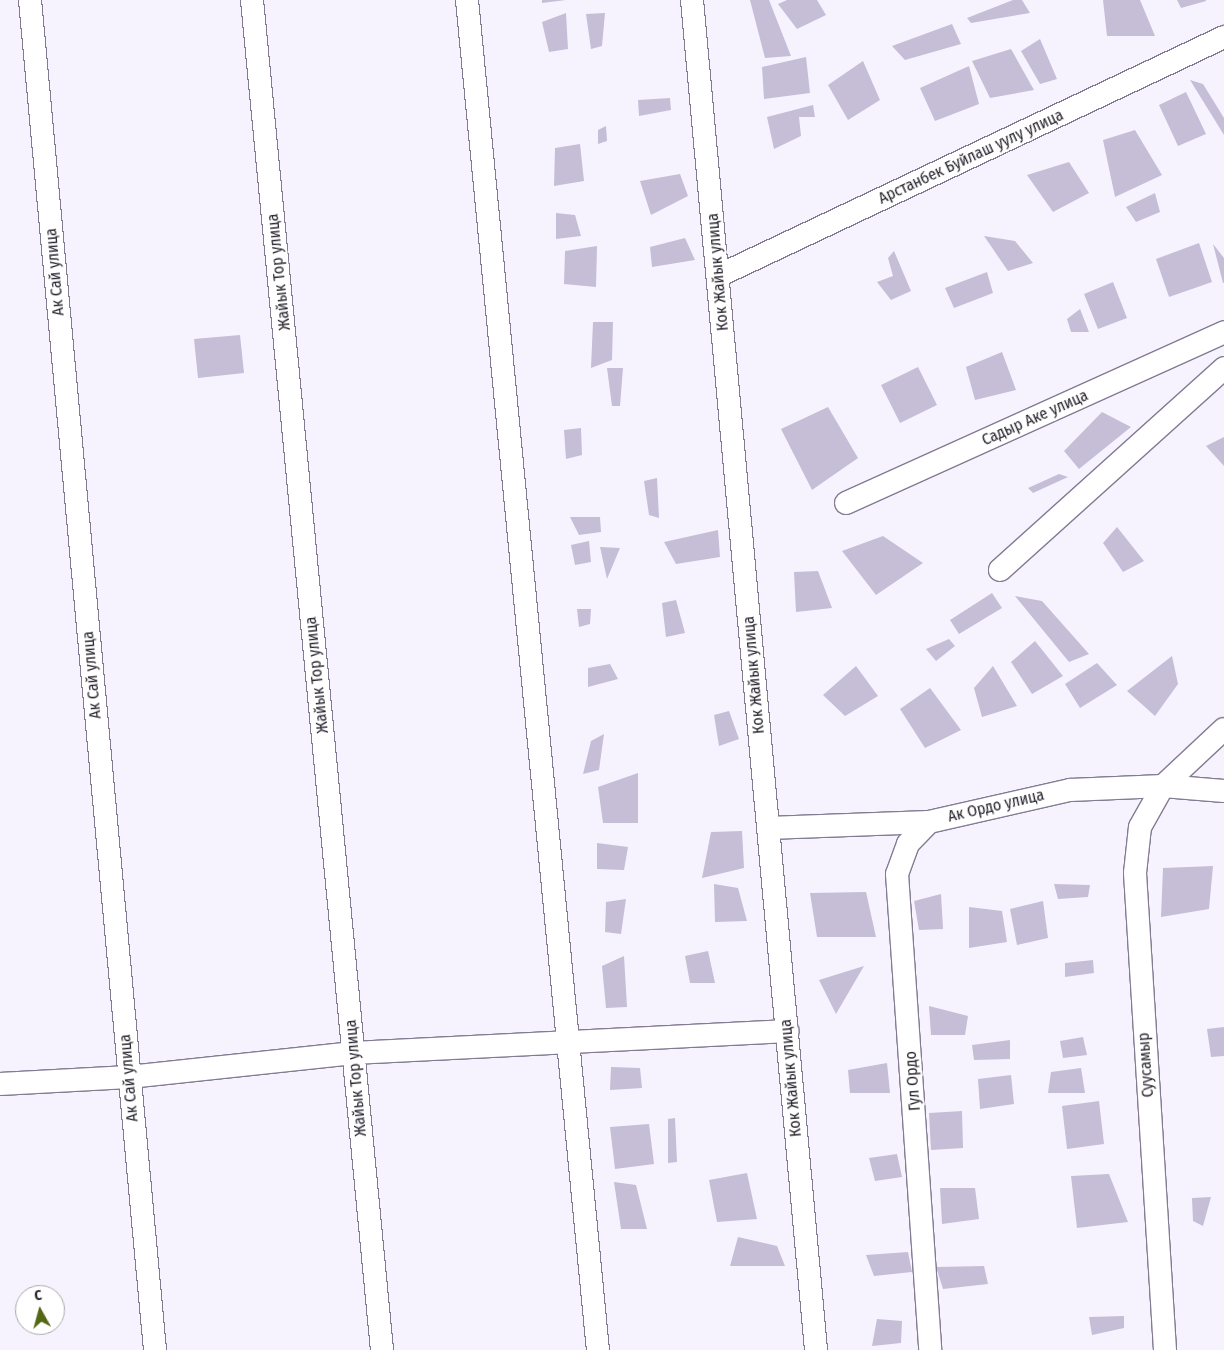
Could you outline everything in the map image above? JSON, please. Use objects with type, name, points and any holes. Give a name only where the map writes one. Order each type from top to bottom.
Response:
[{"type":"street","name":"Ак Сай улица","points":[[30,0],[155,1350]]},
{"type":"street","name":"Жайык Тор улица","points":[[252,0],[382,1350]]},
{"type":"street","points":[[467,0],[598,1350]]},
{"type":"street","name":"Кок Жайык улица","points":[[692,0],[816,1350]]},
{"type":"street","name":"Арстанбек Буйлаш уулу улица","points":[[718,276],[1224,37]]},
{"type":"street","name":"Садыр Аке улица","points":[[846,503],[1224,332]]},
{"type":"street","points":[[1000,570],[1224,368]]},
{"type":"street","name":"Суусамыр","points":[[1164,1350],[1135,873],[1140,827],[1163,786],[1224,729]]},
{"type":"street","name":"Ак Ордо улица","points":[[768,828],[929,822],[1070,790],[1163,786],[1224,791]]},
{"type":"street","name":"Гул Ордо","points":[[929,822],[908,844],[897,874],[930,1350]]},
{"type":"street","points":[[0,1084],[129,1077],[354,1053],[568,1039],[787,1031]]},
{"type":"building","points":[[542,0],[566,0],[542,3]]},
{"type":"building","points":[[750,0],[769,0],[791,56],[765,58]]},
{"type":"building","points":[[787,0],[817,0],[826,15],[797,29],[778,4]]},
{"type":"building","points":[[1013,0],[1022,0],[1030,13],[971,23],[967,18]]},
{"type":"building","points":[[1103,0],[1140,0],[1155,36],[1107,36]]},
{"type":"building","points":[[1177,0],[1206,0],[1206,1],[1181,8]]},
{"type":"building","points":[[566,13],[568,49],[549,52],[542,22]]},
{"type":"building","points":[[605,13],[602,46],[591,49],[586,14]]},
{"type":"building","points":[[952,24],[961,44],[905,60],[892,46]]},
{"type":"building","points":[[1040,39],[1057,79],[1040,84],[1021,51]]},
{"type":"building","points":[[1011,49],[1034,90],[990,98],[972,61]]},
{"type":"building","points":[[806,57],[810,93],[764,99],[762,67]]},
{"type":"building","points":[[863,61],[880,100],[848,120],[828,85]]},
{"type":"building","points":[[969,66],[979,104],[935,121],[920,88]]},
{"type":"building","points":[[1190,80],[1203,84],[1224,118],[1224,135]]},
{"type":"building","points":[[1186,92],[1206,134],[1178,146],[1159,105]]},
{"type":"building","points":[[670,98],[671,110],[639,116],[638,100]]},
{"type":"building","points":[[813,105],[815,117],[799,117],[801,136],[774,149],[767,117]]},
{"type":"building","points":[[606,126],[607,141],[598,144],[598,130]]},
{"type":"building","points":[[1135,130],[1162,175],[1115,197],[1103,140]]},
{"type":"building","points":[[580,144],[584,181],[554,186],[555,148]]},
{"type":"building","points":[[1069,162],[1089,193],[1053,212],[1027,175]]},
{"type":"building","points":[[680,174],[688,196],[651,215],[640,181]]},
{"type":"building","points":[[1155,193],[1160,212],[1136,222],[1126,207]]},
{"type":"building","points":[[556,213],[575,215],[581,236],[556,239]]},
{"type":"building","points":[[984,236],[1015,241],[1033,263],[1008,271]]},
{"type":"building","points":[[685,238],[695,260],[652,267],[650,247]]},
{"type":"building","points":[[1199,243],[1212,282],[1169,297],[1156,259]]},
{"type":"building","points":[[1213,244],[1224,258],[1224,283],[1223,283]]},
{"type":"building","points":[[597,246],[596,287],[564,284],[565,251]]},
{"type":"building","points":[[894,251],[911,291],[891,300],[877,282],[893,276],[888,258]]},
{"type":"building","points":[[987,272],[993,293],[954,308],[945,288]]},
{"type":"building","points":[[1113,282],[1127,318],[1098,329],[1084,294]]},
{"type":"building","points":[[1080,309],[1089,332],[1071,332],[1067,319]]},
{"type":"building","points":[[593,322],[613,322],[612,360],[591,368]]},
{"type":"building","points":[[240,335],[244,373],[198,378],[194,339]]},
{"type":"building","points":[[1002,352],[1016,390],[975,400],[966,367]]},
{"type":"building","points":[[918,367],[937,405],[900,423],[881,385]]},
{"type":"building","points":[[607,368],[623,368],[620,406],[612,406]]},
{"type":"building","points":[[828,407],[858,458],[812,490],[781,429]]},
{"type":"building","points":[[1102,412],[1131,427],[1079,469],[1064,451]]},
{"type":"building","points":[[581,428],[582,455],[566,459],[564,430]]},
{"type":"building","points":[[1224,437],[1224,466],[1206,446]]},
{"type":"building","points":[[1059,474],[1068,477],[1033,493],[1028,488]]},
{"type":"building","points":[[657,478],[659,518],[649,515],[644,481]]},
{"type":"building","points":[[570,517],[600,517],[601,532],[579,535]]},
{"type":"building","points":[[1117,527],[1144,561],[1123,572],[1103,543]]},
{"type":"building","points":[[718,530],[720,557],[676,564],[664,542]]},
{"type":"building","points":[[883,536],[923,563],[876,595],[842,551]]},
{"type":"building","points":[[589,541],[591,562],[575,565],[571,545]]},
{"type":"building","points":[[600,547],[620,548],[607,579]]},
{"type":"building","points":[[818,571],[832,608],[796,612],[794,572]]},
{"type":"building","points":[[992,593],[1002,608],[959,634],[950,620]]},
{"type":"building","points":[[1015,596],[1042,601],[1089,654],[1069,662]]},
{"type":"building","points":[[676,600],[685,633],[666,637],[662,603]]},
{"type":"building","points":[[577,609],[591,609],[590,624],[579,627]]},
{"type":"building","points":[[949,639],[955,646],[936,661],[926,649]]},
{"type":"building","points":[[1035,641],[1063,676],[1032,694],[1011,662]]},
{"type":"building","points":[[1172,656],[1178,684],[1155,716],[1127,691]]},
{"type":"building","points":[[1097,663],[1117,685],[1080,708],[1065,684]]},
{"type":"building","points":[[610,664],[618,679],[588,687],[588,668]]},
{"type":"building","points":[[856,666],[878,696],[845,716],[823,695]]},
{"type":"building","points":[[993,666],[1017,706],[982,717],[974,688]]},
{"type":"building","points":[[930,688],[961,730],[925,748],[900,709]]},
{"type":"building","points":[[729,711],[739,739],[719,746],[714,715]]},
{"type":"building","points":[[604,734],[599,770],[583,774],[591,741]]},
{"type":"building","points":[[638,773],[638,823],[603,823],[598,787]]},
{"type":"building","points":[[742,831],[744,868],[702,878],[711,832]]},
{"type":"building","points":[[597,843],[628,847],[624,870],[597,869]]},
{"type":"building","points":[[1213,866],[1209,909],[1161,917],[1163,868]]},
{"type":"building","points":[[714,884],[738,888],[747,921],[715,922]]},
{"type":"building","points":[[1054,884],[1090,885],[1088,897],[1058,899]]},
{"type":"building","points":[[866,892],[876,937],[817,937],[810,893]]},
{"type":"building","points":[[941,894],[943,929],[919,930],[914,901]]},
{"type":"building","points":[[626,899],[621,934],[605,932],[606,902]]},
{"type":"building","points":[[1043,901],[1048,938],[1017,945],[1010,909]]},
{"type":"building","points":[[969,907],[1002,911],[1007,942],[969,948]]},
{"type":"building","points":[[708,951],[715,983],[690,983],[685,956]]},
{"type":"building","points":[[624,956],[627,1007],[606,1008],[602,966]]},
{"type":"building","points":[[1093,960],[1094,973],[1065,977],[1065,963]]},
{"type":"building","points":[[864,966],[836,1014],[819,980]]},
{"type":"building","points":[[929,1006],[968,1016],[965,1035],[931,1035]]},
{"type":"building","points":[[1224,1027],[1224,1056],[1211,1057],[1207,1029]]},
{"type":"building","points":[[1083,1037],[1087,1055],[1063,1058],[1060,1041]]},
{"type":"building","points":[[1010,1040],[1010,1059],[974,1060],[972,1045]]},
{"type":"building","points":[[887,1063],[890,1093],[850,1093],[848,1070]]},
{"type":"building","points":[[611,1067],[640,1068],[642,1088],[610,1090]]},
{"type":"building","points":[[1081,1068],[1085,1093],[1048,1093],[1051,1072]]},
{"type":"building","points":[[1011,1075],[1014,1104],[980,1109],[978,1079]]},
{"type":"building","points":[[1099,1101],[1104,1144],[1067,1149],[1062,1106]]},
{"type":"building","points":[[962,1111],[963,1148],[931,1150],[929,1113]]},
{"type":"building","points":[[675,1118],[677,1162],[668,1163],[668,1119]]},
{"type":"building","points":[[649,1124],[654,1164],[615,1169],[610,1127]]},
{"type":"building","points":[[897,1154],[902,1177],[875,1181],[869,1158]]},
{"type":"building","points":[[747,1173],[757,1219],[717,1222],[709,1180]]},
{"type":"building","points":[[1109,1174],[1128,1222],[1077,1228],[1071,1176]]},
{"type":"building","points":[[614,1182],[636,1185],[647,1229],[621,1229]]},
{"type":"building","points":[[940,1188],[975,1188],[979,1219],[942,1224]]},
{"type":"building","points":[[1211,1197],[1203,1226],[1193,1221],[1192,1198]]},
{"type":"building","points":[[738,1237],[777,1246],[785,1266],[730,1266]]},
{"type":"building","points":[[908,1252],[912,1272],[874,1276],[866,1255]]},
{"type":"building","points":[[984,1266],[988,1284],[943,1289],[936,1267]]},
{"type":"building","points":[[1124,1316],[1124,1328],[1092,1335],[1089,1317]]},
{"type":"building","points":[[877,1319],[902,1321],[901,1343],[872,1346]]}]
